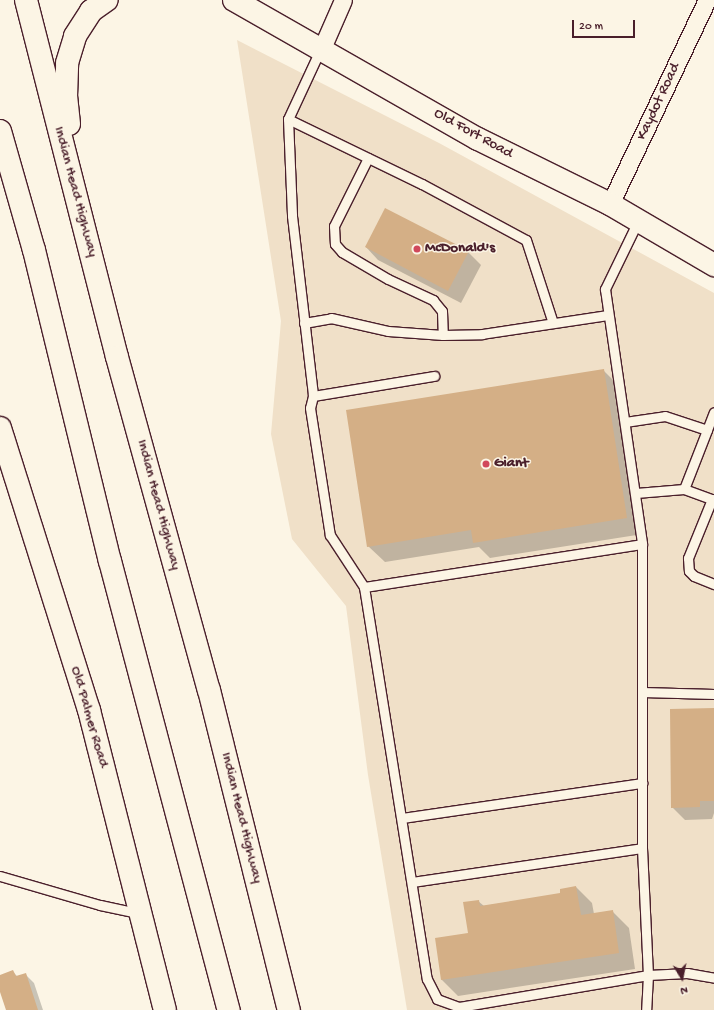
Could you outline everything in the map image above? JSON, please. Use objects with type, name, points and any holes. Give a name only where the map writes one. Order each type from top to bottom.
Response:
[{"type":"main road","name":"Indian Head Highway","points":[[26,0],[117,357],[209,690],[289,1010]]},
{"type":"main road","points":[[78,203],[66,96],[67,63],[75,36],[91,11],[107,0]]},
{"type":"main road","name":"Old Fort Road","points":[[234,0],[322,48],[478,139],[610,204],[714,265]]},
{"type":"main road","points":[[0,131],[34,250],[110,561],[229,1010]]},
{"type":"main road","name":"Old Palmer Road","points":[[0,428],[89,710],[165,1010]]},
{"type":"street","points":[[322,48],[343,0]]},
{"type":"street","name":"Kaydot Road","points":[[610,204],[707,0]]},
{"type":"lane","points":[[322,48],[288,119],[292,216],[313,396],[310,408],[330,535],[364,587],[427,979],[437,999],[459,1007],[648,976],[687,973],[714,978]]},
{"type":"lane","points":[[288,119],[368,158],[526,240],[552,323]]},
{"type":"lane","points":[[368,158],[334,226],[335,244],[342,252],[388,279],[433,300],[442,311],[443,335]]},
{"type":"lane","points":[[638,221],[605,288],[607,315],[636,493],[642,544],[642,848],[648,976],[646,1010]]},
{"type":"lane","points":[[304,323],[331,318],[388,331],[443,335],[482,334],[607,315]]},
{"type":"lane","points":[[313,396],[434,376]]},
{"type":"lane","points":[[684,489],[714,412]]},
{"type":"lane","points":[[625,422],[665,416],[707,430]]},
{"type":"lane","points":[[636,493],[684,489],[713,500],[688,558],[689,571],[694,576],[714,584]]},
{"type":"lane","points":[[364,587],[642,544]]},
{"type":"lane","points":[[642,692],[714,694]]},
{"type":"lane","points":[[402,818],[642,783]]},
{"type":"lane","points":[[412,882],[642,848]]},
{"type":"lane","points":[[0,876],[100,905],[140,913]]},
{"type":"shaded area","points":[[237,40],[439,143],[714,293],[714,1010],[407,1010],[368,775],[346,606],[292,539],[271,434],[281,321]]},
{"type":"building","name":"McDonald's","points":[[385,208],[469,251],[448,291],[365,247]]},
{"type":"building","name":"Giant","points":[[604,369],[627,518],[473,543],[471,530],[367,547],[346,410]]},
{"type":"building","points":[[714,708],[714,801],[700,801],[700,807],[671,808],[670,709]]},
{"type":"building","points":[[576,886],[581,915],[613,910],[619,953],[441,980],[435,938],[468,933],[463,902],[479,900],[480,906],[560,893],[560,889]]},
{"type":"building","points":[[13,970],[16,976],[26,973],[38,1010],[6,1010],[0,992],[0,975]]},
{"type":"place","name":"McDonald's","points":[[417,249]]},
{"type":"place","name":"Giant","points":[[486,464]]}]
